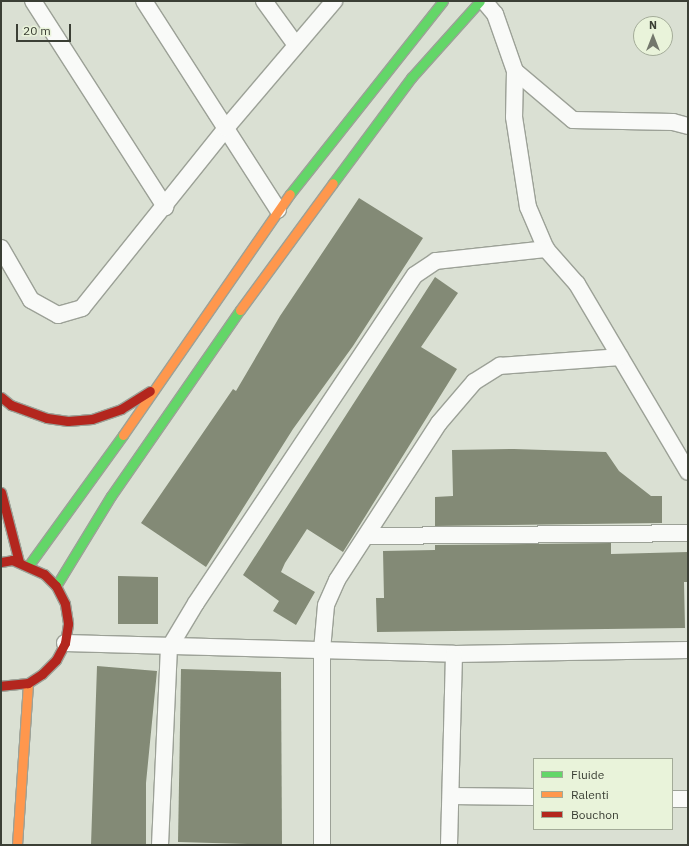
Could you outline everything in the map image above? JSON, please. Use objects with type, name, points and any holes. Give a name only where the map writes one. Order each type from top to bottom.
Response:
[{"type":"street","points":[[33,1],[165,207]]},
{"type":"street","points":[[144,1],[278,210]]},
{"type":"street","points":[[264,1],[296,45]]},
{"type":"street","points":[[1,248],[31,300],[58,315],[82,308],[165,207],[226,128],[334,1]]},
{"type":"street","points":[[29,565],[159,385],[278,210],[443,1]]},
{"type":"street","points":[[56,586],[111,496],[196,369],[411,78],[480,1]]},
{"type":"street","points":[[484,1],[494,14],[515,71],[514,118],[528,206],[546,249],[577,284],[688,472]]},
{"type":"street","points":[[515,71],[572,120],[673,122],[688,126]]},
{"type":"street","points":[[160,845],[169,648],[415,275],[436,261],[546,249]]},
{"type":"street","points":[[322,845],[322,650],[326,605],[337,580],[439,423],[474,382],[500,366],[620,357]]},
{"type":"street","points":[[1,397],[11,405],[47,418],[68,421],[92,419],[121,409],[159,385]]},
{"type":"street","points":[[1,492],[19,562]]},
{"type":"street","points":[[367,536],[688,534]]},
{"type":"street","points":[[1,562],[19,562],[29,565],[56,586],[65,604],[68,624],[65,643],[56,660],[28,683],[1,686]]},
{"type":"street","points":[[65,643],[169,648],[322,650],[454,654],[688,650]]},
{"type":"street","points":[[449,845],[454,654]]},
{"type":"street","points":[[17,845],[28,683]]},
{"type":"street","points":[[451,796],[533,797]]},
{"type":"street","points":[[673,799],[688,799]]},
{"type":"building","points":[[359,198],[423,238],[353,346],[293,429],[206,567],[141,523],[233,389],[236,391],[280,316]]},
{"type":"building","points":[[435,277],[458,293],[421,347],[457,369],[343,552],[307,529],[285,563],[281,572],[315,592],[296,625],[273,611],[279,601],[243,575]]},
{"type":"building","points":[[514,449],[606,452],[619,471],[651,496],[662,496],[662,523],[435,526],[435,497],[453,496],[452,450]]},
{"type":"building","points":[[611,543],[611,554],[688,552],[688,582],[684,582],[685,628],[377,632],[376,598],[384,598],[383,551],[435,550],[435,545]]},
{"type":"building","points":[[118,576],[158,577],[158,624],[118,624]]},
{"type":"building","points":[[97,666],[157,671],[146,783],[146,845],[91,845]]},
{"type":"building","points":[[181,669],[281,672],[282,845],[178,842]]},
{"type":"traffic: fast","points":[[290,194],[443,1]]},
{"type":"traffic: fast","points":[[333,183],[411,78],[480,1]]},
{"type":"traffic: fast","points":[[56,586],[111,496],[240,310]]},
{"type":"traffic: fast","points":[[29,565],[123,435]]},
{"type":"traffic: slow","points":[[240,310],[333,183]]},
{"type":"traffic: slow","points":[[123,435],[290,194]]},
{"type":"traffic: slow","points":[[17,845],[28,683]]},
{"type":"traffic: jam","points":[[1,397],[11,405],[47,418],[68,421],[92,419],[121,409],[150,391]]},
{"type":"traffic: jam","points":[[1,492],[19,562]]},
{"type":"traffic: jam","points":[[1,562],[12,560],[44,574],[56,586],[65,604],[68,624],[65,643],[56,660],[42,674],[28,683],[1,686]]}]
